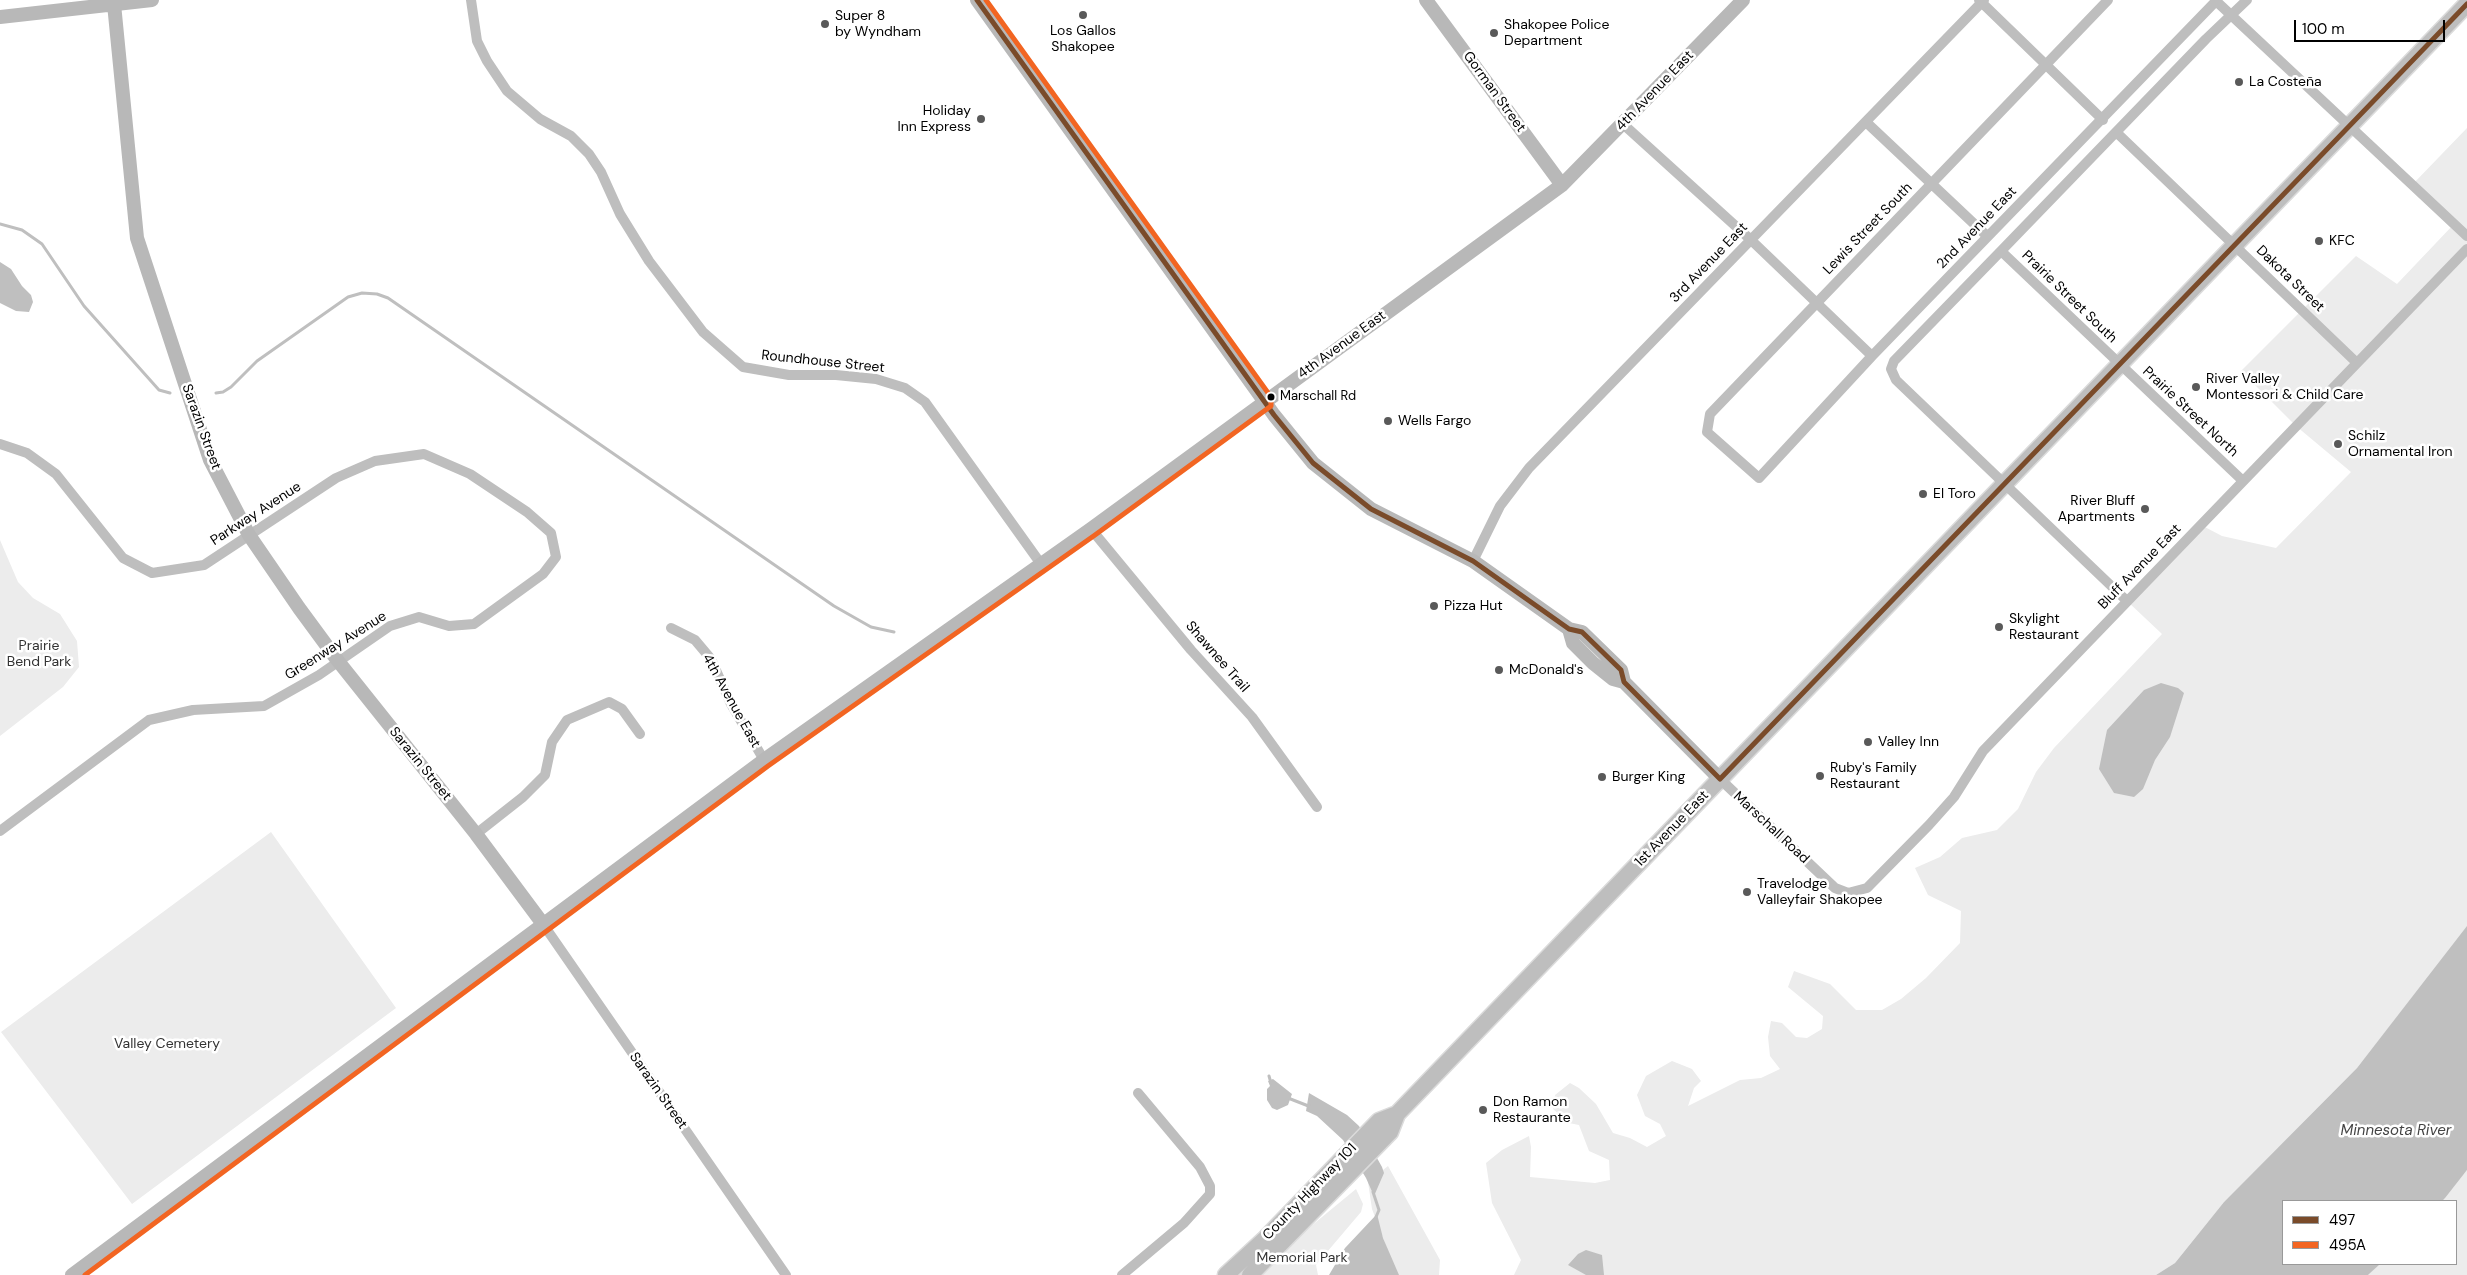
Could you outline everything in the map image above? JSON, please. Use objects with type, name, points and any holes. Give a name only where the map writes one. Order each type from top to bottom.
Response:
[{"type":"main road","name":"1st Avenue East","points":[[1397,1114],[2467,4]]},
{"type":"main road","name":"County Highway 101","points":[[1226,1275],[1379,1121],[1397,1114]]},
{"type":"main road","points":[[1250,1275],[1380,1143],[1390,1132],[1397,1114]]},
{"type":"street","points":[[0,17],[114,2],[152,0]]},
{"type":"street","name":"Roundhouse Street","points":[[471,0],[477,41],[487,61],[507,91],[540,118],[571,136],[589,154],[601,172],[620,214],[649,261],[703,332],[743,367],[789,375],[836,375],[876,379],[906,388],[925,402],[1042,564]]},
{"type":"street","name":"Marschall Road","points":[[977,0],[1265,401],[1313,464],[1371,509],[1473,560],[1569,629],[1582,632],[1621,670],[1624,682],[1720,779],[1835,888]]},
{"type":"street","name":"Gorman Street","points":[[1426,0],[1562,185]]},
{"type":"street","name":"4th Avenue East","points":[[72,1275],[764,760],[1091,529],[1562,185],[1743,0]]},
{"type":"street","name":"Lewis Street South","points":[[1759,478],[1707,432],[1710,414],[2108,0]]},
{"type":"street","points":[[2216,0],[2467,236]]},
{"type":"street","name":"2nd Avenue East","points":[[1759,478],[1872,356],[1987,236],[2103,120],[2216,0]]},
{"type":"street","points":[[2127,601],[1896,380],[1891,369],[1894,362],[2001,251],[2206,39],[2247,0]]},
{"type":"street","points":[[2464,0],[2467,4]]},
{"type":"street","points":[[1982,1],[2103,120]]},
{"type":"street","name":"3rd Avenue East","points":[[1473,560],[1500,506],[1529,468],[1982,1]]},
{"type":"street","name":"Sarazin Street","points":[[114,2],[137,238],[210,460],[248,535],[338,661],[476,834],[542,924],[786,1275]]},
{"type":"street","points":[[1866,122],[1987,236]]},
{"type":"street","points":[[1623,124],[1751,240],[1872,356]]},
{"type":"street","name":"Dakota Street","points":[[2116,132],[2357,363]]},
{"type":"street","name":"Bluff Avenue East","points":[[1835,888],[1842,892],[1853,892],[1866,888],[1875,882],[1954,797],[1983,751],[2467,249]]},
{"type":"street","name":"Prairie Street South","points":[[2001,251],[2119,364]]},
{"type":"street","name":"Prairie Street North","points":[[2119,364],[2243,481]]},
{"type":"street","name":"Parkway Avenue","points":[[0,444],[27,453],[56,474],[123,558],[152,573],[204,565],[336,478],[375,460],[424,454],[470,474],[528,512],[551,533]]},
{"type":"street","name":"Shawnee Trail","points":[[1091,529],[1191,650],[1252,717],[1317,807]]},
{"type":"street","name":"Greenway Avenue","points":[[0,831],[149,720],[193,710],[264,706],[319,675],[390,626],[419,617],[449,626],[474,624],[543,574],[556,557],[551,533]]},
{"type":"street","name":"4th Avenue East","points":[[671,628],[695,640],[711,659],[731,704],[764,760]]},
{"type":"street","points":[[476,834],[523,797],[545,776],[552,742],[567,720],[609,702],[622,709],[640,734]]},
{"type":"street","points":[[1122,1275],[1184,1223],[1210,1194],[1210,1186],[1200,1167],[1138,1093]]},
{"type":"green space","points":[[2467,128],[2467,928],[2357,1068],[2224,1202],[2175,1263],[2156,1275],[1514,1275],[1521,1260],[1492,1203],[1486,1163],[1502,1150],[1529,1136],[1531,1147],[1530,1177],[1595,1183],[1610,1180],[1609,1160],[1589,1151],[1579,1125],[1569,1123],[1553,1109],[1555,1095],[1570,1083],[1579,1088],[1596,1104],[1613,1133],[1630,1138],[1647,1147],[1666,1136],[1660,1124],[1645,1116],[1637,1095],[1646,1076],[1672,1061],[1692,1069],[1701,1081],[1694,1088],[1688,1106],[1740,1080],[1761,1078],[1780,1069],[1770,1056],[1768,1037],[1771,1021],[1782,1023],[1796,1037],[1807,1038],[1822,1029],[1823,1016],[1788,987],[1794,971],[1830,984],[1856,1010],[1882,1010],[1901,999],[1926,978],[1960,943],[1961,911],[1928,895],[1915,868],[1940,857],[1962,838],[1997,830],[2018,809],[2036,772],[2054,748],[2162,634],[2127,601],[2201,525],[2222,536],[2276,548],[2351,472],[2296,426],[2241,371],[2356,256],[2397,284],[2454,224],[2412,185]]},
{"type":"green space","name":"Prairie Bend Park","points":[[0,540],[18,582],[33,598],[60,614],[77,641],[79,667],[63,687],[0,736]]},
{"type":"green space","name":"Valley Cemetery","points":[[271,832],[396,1008],[132,1204],[1,1032]]},
{"type":"green space","points":[[1388,1166],[1440,1260],[1439,1275],[1395,1275],[1372,1209],[1368,1182]]},
{"type":"green space","points":[[2467,1170],[2467,1275],[2368,1275],[2378,1265],[2457,1265],[2457,1200],[2442,1200]]},
{"type":"green space","name":"Memorial Park","points":[[1356,1189],[1363,1204],[1361,1212],[1316,1265],[1318,1275],[1263,1275],[1305,1231]]},
{"type":"water","points":[[0,262],[11,269],[22,286],[31,295],[33,302],[29,312],[16,311],[0,303]]},
{"type":"water","points":[[2161,683],[2178,688],[2184,693],[2170,737],[2155,760],[2143,789],[2134,797],[2114,793],[2099,769],[2107,730],[2144,690]]},
{"type":"water","name":"Minnesota River","points":[[2467,926],[2467,1170],[2445,1198],[2443,1200],[2282,1200],[2282,1265],[2379,1265],[2368,1275],[2156,1275],[2175,1263],[2224,1202],[2357,1068]]},
{"type":"water","points":[[1273,1079],[1292,1094],[1288,1105],[1277,1110],[1272,1108],[1267,1100],[1267,1089],[1270,1086],[1268,1081]]},
{"type":"water","points":[[1309,1093],[1347,1115],[1359,1126],[1384,1173],[1374,1196],[1366,1178],[1343,1140],[1317,1116],[1306,1111]]},
{"type":"water","points":[[1377,1214],[1383,1238],[1399,1275],[1329,1275],[1345,1248]]},
{"type":"water","points":[[1586,1250],[1602,1255],[1604,1275],[1586,1275],[1568,1265],[1578,1254]]},
{"type":"waterway","points":[[0,224],[22,230],[42,244],[84,306],[159,390],[170,393]]},
{"type":"waterway","points":[[216,393],[223,392],[231,387],[257,361],[348,297],[362,293],[377,294],[388,298],[834,606],[871,627],[894,632]]},
{"type":"waterway","points":[[1269,1076],[1271,1083]]},
{"type":"waterway","points":[[1288,1098],[1311,1107]]},
{"type":"waterway","points":[[1373,1192],[1379,1210],[1376,1217]]},
{"type":"transit line","name":"497","points":[[977,0],[1274,415],[1313,463],[1371,509],[1473,561],[1569,629],[1582,632],[1621,670],[1624,682],[1720,779]]},
{"type":"transit line","name":"495A","points":[[85,1275],[768,766],[1095,535],[1271,406],[1271,397],[986,0]]},
{"type":"transit line","name":"497","points":[[1720,779],[2467,4]]},
{"type":"place","name":"Los Gallos Shakopee","points":[[1083,15]]},
{"type":"place","name":"Super 8 by Wyndham","points":[[825,24]]},
{"type":"place","name":"Shakopee Police Department","points":[[1494,33]]},
{"type":"place","name":"La Costeña","points":[[2239,82]]},
{"type":"place","name":"Holiday Inn Express","points":[[981,119]]},
{"type":"place","name":"KFC","points":[[2319,241]]},
{"type":"place","name":"River Valley Montessori & Child Care","points":[[2196,387]]},
{"type":"place","name":"Marschall Rd","points":[[1271,397]]},
{"type":"place","name":"Wells Fargo","points":[[1388,421]]},
{"type":"place","name":"Schilz Ornamental Iron","points":[[2338,444]]},
{"type":"place","name":"El Toro","points":[[1923,494]]},
{"type":"place","name":"River Bluff Apartments","points":[[2145,509]]},
{"type":"place","name":"Pizza Hut","points":[[1434,606]]},
{"type":"place","name":"Skylight Restaurant","points":[[1999,627]]},
{"type":"place","name":"McDonald's","points":[[1499,670]]},
{"type":"place","name":"Valley Inn","points":[[1868,742]]},
{"type":"place","name":"Ruby's Family Restaurant","points":[[1820,776]]},
{"type":"place","name":"Burger King","points":[[1602,777]]},
{"type":"place","name":"Travelodge Valleyfair Shakopee","points":[[1747,892]]},
{"type":"place","name":"Don Ramon Restaurante","points":[[1483,1110]]}]
